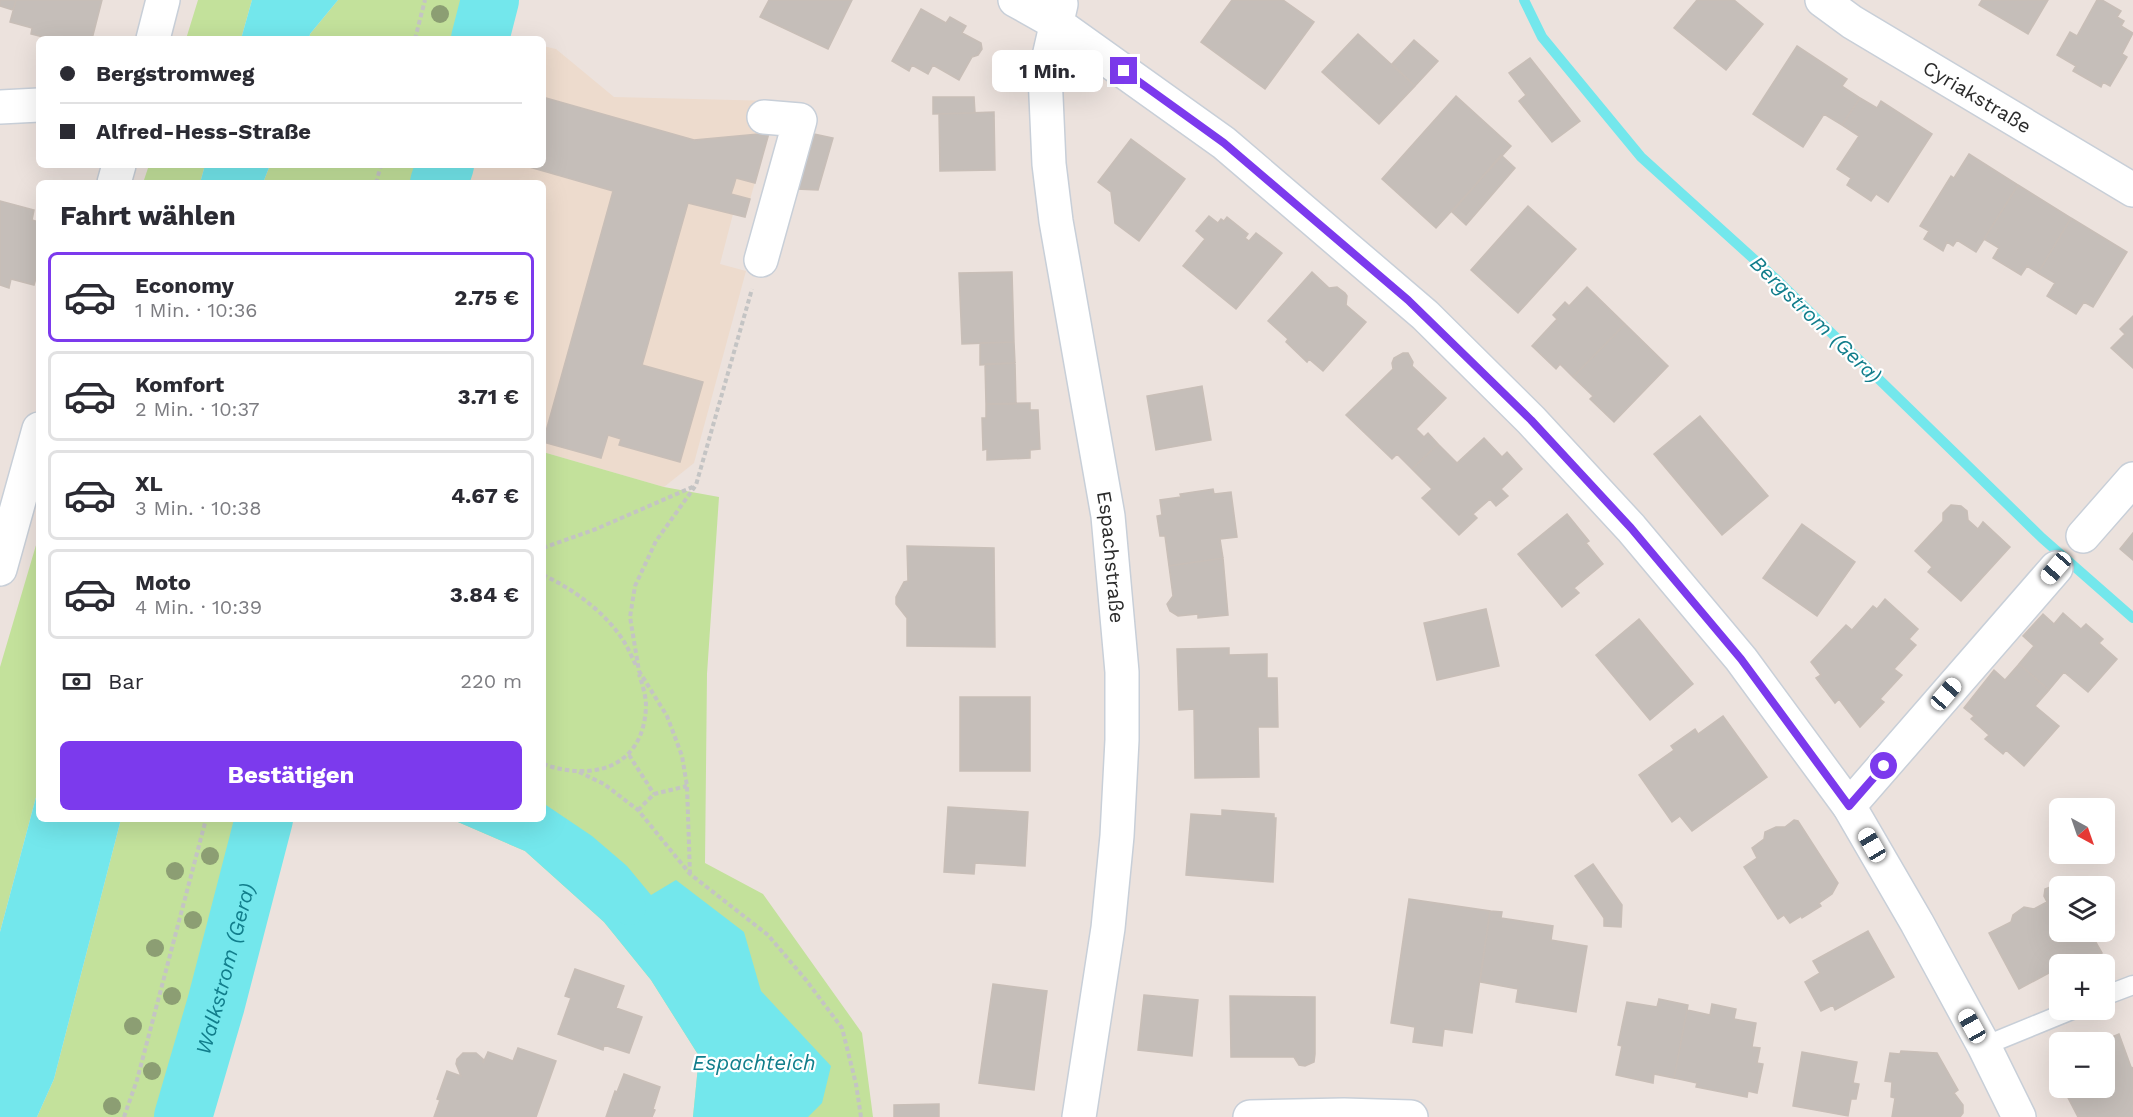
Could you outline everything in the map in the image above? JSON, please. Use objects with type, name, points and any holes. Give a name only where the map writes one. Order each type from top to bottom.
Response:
[{"type":"street","points":[[154,36],[163,0]]},
{"type":"street","points":[[1015,0],[1059,11],[1224,143],[1425,315],[1531,420],[1631,528],[1741,659],[1849,806],[1984,1046],[2019,1117]]},
{"type":"street","name":"Cyriakstraße","points":[[1822,0],[1852,22],[2133,190]]},
{"type":"street","name":"Espachstraße","points":[[1059,11],[1045,74],[1049,164],[1058,233],[1108,516],[1122,672],[1122,740],[1117,836],[1108,928],[1079,1117]]},
{"type":"street","points":[[0,107],[36,105]]},
{"type":"street","points":[[761,260],[800,120],[764,117]]},
{"type":"street","points":[[0,569],[14,471],[36,434]]},
{"type":"street","points":[[2083,536],[2133,479]]},
{"type":"street","points":[[1849,806],[2056,568]]},
{"type":"street","points":[[1250,1117],[1344,1115],[1411,1117]]},
{"type":"lane","points":[[2115,992],[2133,985]]},
{"type":"lane","points":[[1984,1046],[2049,1019]]},
{"type":"path","points":[[416,36],[425,0]]},
{"type":"path","points":[[546,765],[560,770],[579,772],[610,767],[629,755],[641,736],[646,704],[630,617],[635,586],[656,541],[696,485],[761,260]]},
{"type":"path","points":[[546,547],[596,529],[696,485]]},
{"type":"path","points":[[546,577],[577,595],[602,615],[626,644],[639,671],[667,716],[682,756],[687,786],[690,874]]},
{"type":"path","points":[[629,755],[654,794]]},
{"type":"path","points":[[579,772],[604,784],[638,810],[690,874],[768,935],[806,980],[842,1028],[856,1084],[861,1117]]},
{"type":"path","points":[[638,810],[654,794],[687,786]]},
{"type":"path","points":[[124,1117],[140,1069],[205,822]]},
{"type":"shaded area","points":[[546,47],[556,49],[614,97],[769,101],[759,134],[769,133],[745,217],[733,214],[720,264],[746,271],[694,463],[664,487],[546,453],[546,180],[467,180],[470,168],[546,168]]},
{"type":"green space","points":[[198,0],[252,0],[242,36],[187,36]]},
{"type":"green space","points":[[338,0],[515,0],[506,36],[310,36]]},
{"type":"green space","points":[[148,168],[204,168],[201,180],[144,180]]},
{"type":"green space","points":[[269,168],[470,168],[467,180],[264,180]]},
{"type":"green space","points":[[546,453],[664,487],[719,497],[707,674],[705,863],[763,894],[862,1033],[873,1117],[693,1117],[699,1056],[651,980],[604,922],[525,851],[458,822],[546,822]]},
{"type":"green space","points":[[36,545],[36,797],[0,932],[0,667]]},
{"type":"green space","points":[[120,822],[290,822],[210,1117],[37,1117],[54,1079]]},
{"type":"water","points":[[252,0],[338,0],[310,36],[242,36]]},
{"type":"water","points":[[204,168],[269,168],[264,180],[201,180]]},
{"type":"water","points":[[36,797],[36,822],[120,822],[54,1079],[37,1117],[0,1117],[0,932]]},
{"type":"water","name":"Espachteich","points":[[546,805],[592,836],[627,866],[651,895],[676,880],[744,932],[761,991],[831,1066],[822,1103],[808,1117],[693,1117],[699,1056],[651,980],[604,922],[525,851],[458,822],[546,822]]},
{"type":"building","points":[[0,0],[16,0],[13,10],[0,6]]},
{"type":"building","points":[[16,0],[102,0],[93,36],[39,36],[31,34],[32,28],[10,22]]},
{"type":"building","points":[[769,0],[852,0],[828,49],[760,17]]},
{"type":"building","points":[[1232,0],[1283,0],[1314,22],[1265,89],[1201,42]]},
{"type":"building","points":[[1697,0],[1734,0],[1763,24],[1726,70],[1674,28]]},
{"type":"building","points":[[1982,0],[2048,0],[2028,34],[1979,5]]},
{"type":"building","points":[[2097,0],[2102,0],[2121,11],[2117,17],[2124,21],[2121,26],[2133,33],[2122,54],[2127,57],[2110,86],[2103,82],[2101,87],[2073,71],[2076,66],[2057,55],[2070,32],[2077,36]]},
{"type":"building","points":[[921,9],[946,23],[950,17],[966,26],[962,33],[981,43],[982,49],[978,55],[972,57],[959,80],[933,65],[928,74],[912,65],[909,71],[892,61]]},
{"type":"building","points":[[1358,34],[1415,86],[1379,124],[1322,72]]},
{"type":"building","points":[[1414,40],[1438,61],[1415,86],[1392,64]]},
{"type":"building","points":[[1797,46],[1847,79],[1842,86],[1860,98],[1842,125],[1824,114],[1803,147],[1753,114]]},
{"type":"building","points":[[1530,58],[1580,121],[1552,142],[1519,101],[1526,95],[1509,73]]},
{"type":"building","points":[[1456,96],[1511,146],[1436,228],[1382,179]]},
{"type":"building","points":[[933,97],[974,97],[975,113],[933,114]]},
{"type":"building","points":[[546,98],[694,140],[769,133],[755,183],[736,178],[731,194],[750,199],[745,217],[688,203],[642,365],[703,382],[680,462],[619,445],[621,439],[608,435],[601,458],[546,443],[546,431],[613,191],[533,168],[546,168]]},
{"type":"building","points":[[1860,98],[1877,108],[1881,101],[1932,134],[1888,202],[1876,194],[1871,201],[1847,185],[1851,178],[1837,169],[1859,136],[1842,125]]},
{"type":"building","points":[[994,112],[995,170],[940,171],[939,114]]},
{"type":"building","points":[[814,134],[833,138],[818,190],[797,189]]},
{"type":"building","points":[[1131,139],[1185,179],[1139,241],[1115,223],[1111,192],[1098,182]]},
{"type":"building","points":[[1969,154],[2018,185],[1976,252],[1957,240],[1953,246],[1947,242],[1943,251],[1924,239],[1929,231],[1920,226],[1951,176],[1954,178]]},
{"type":"building","points":[[1501,155],[1515,168],[1466,225],[1452,212]]},
{"type":"building","points":[[2018,185],[2071,218],[2038,273],[2027,266],[2021,275],[1993,258],[1999,248],[1984,239]]},
{"type":"building","points":[[0,201],[34,210],[32,220],[36,221],[36,278],[34,285],[11,279],[9,288],[0,285]]},
{"type":"building","points":[[1528,206],[1576,249],[1518,313],[1471,270]]},
{"type":"building","points":[[1209,216],[1218,223],[1227,217],[1248,234],[1245,238],[1249,241],[1256,233],[1282,253],[1236,309],[1183,266],[1205,239],[1196,231]]},
{"type":"building","points":[[2071,218],[2127,252],[2093,307],[2084,302],[2076,314],[2047,296],[2055,283],[2038,273]]},
{"type":"building","points":[[1012,272],[1014,342],[962,344],[959,273]]},
{"type":"building","points":[[1312,272],[1329,288],[1337,287],[1345,293],[1346,305],[1366,322],[1323,371],[1309,359],[1307,362],[1286,342],[1288,339],[1268,321]]},
{"type":"building","points":[[1587,287],[1625,324],[1573,377],[1560,364],[1556,369],[1532,346],[1557,319],[1553,315],[1565,302],[1569,306]]},
{"type":"building","points":[[2133,316],[2133,368],[2111,348],[2125,334],[2120,329]]},
{"type":"building","points":[[1625,324],[1668,366],[1614,422],[1590,399],[1593,396],[1573,377]]},
{"type":"building","points":[[1014,342],[1015,363],[980,365],[980,343]]},
{"type":"building","points":[[1408,353],[1413,362],[1412,366],[1446,398],[1416,429],[1424,437],[1428,433],[1438,444],[1412,469],[1397,454],[1392,459],[1346,415],[1393,369],[1394,358]]},
{"type":"building","points":[[1015,363],[1016,404],[986,404],[985,364]]},
{"type":"building","points":[[1202,386],[1211,440],[1156,450],[1147,396]]},
{"type":"building","points":[[1030,403],[1030,410],[1038,410],[1040,449],[1030,450],[1030,458],[987,460],[987,449],[983,450],[982,418],[986,418],[986,404]]},
{"type":"building","points":[[1700,416],[1768,496],[1722,535],[1654,454]]},
{"type":"building","points":[[1484,438],[1502,457],[1507,452],[1522,469],[1501,489],[1508,496],[1496,506],[1490,499],[1473,514],[1477,518],[1459,535],[1422,498],[1432,489],[1412,469],[1438,444],[1457,463]]},
{"type":"building","points":[[1213,489],[1214,494],[1231,492],[1237,537],[1220,539],[1223,558],[1169,566],[1165,536],[1160,536],[1157,516],[1162,515],[1160,500],[1181,497],[1180,494]]},
{"type":"building","points":[[1951,505],[1961,506],[1967,511],[1968,520],[1978,529],[1983,522],[2010,547],[1961,601],[1928,572],[1932,567],[1915,551],[1943,521],[1943,513]]},
{"type":"building","points":[[1567,514],[1589,541],[1586,543],[1603,564],[1574,588],[1579,593],[1562,607],[1518,554]]},
{"type":"building","points":[[1802,524],[1855,562],[1817,616],[1763,578]]},
{"type":"building","points":[[2133,533],[2133,560],[2120,549]]},
{"type":"building","points":[[907,546],[994,548],[995,647],[907,646],[907,618],[896,604],[896,597],[904,582],[908,581]]},
{"type":"building","points":[[1223,558],[1228,615],[1198,618],[1198,614],[1178,616],[1170,611],[1167,604],[1173,596],[1169,566]]},
{"type":"building","points":[[1885,599],[1918,629],[1909,639],[1916,645],[1894,669],[1902,675],[1880,699],[1884,702],[1860,727],[1839,699],[1835,703],[1816,678],[1821,675],[1811,662],[1846,625],[1852,630],[1873,606],[1877,609]]},
{"type":"building","points":[[1486,609],[1499,666],[1437,680],[1424,623]]},
{"type":"building","points":[[2063,613],[2081,629],[2086,624],[2103,639],[2099,643],[2117,659],[2088,692],[2064,672],[2049,690],[2019,664],[2034,646],[2023,636],[2043,614],[2054,624]]},
{"type":"building","points":[[1639,619],[1693,684],[1650,720],[1596,655]]},
{"type":"building","points":[[1229,648],[1229,655],[1267,654],[1267,678],[1277,678],[1278,727],[1258,727],[1259,777],[1195,778],[1194,709],[1179,710],[1177,649]]},
{"type":"building","points":[[2019,664],[2049,690],[2035,706],[2059,726],[2024,766],[2006,750],[2003,754],[1985,739],[1989,735],[1971,719],[1974,716],[1964,708],[1994,670],[2005,680]]},
{"type":"building","points":[[960,697],[1030,697],[1030,771],[960,771]]},
{"type":"building","points":[[1723,716],[1767,777],[1692,831],[1680,816],[1672,822],[1639,775],[1674,750],[1671,746],[1695,729],[1698,734]]},
{"type":"building","points":[[948,807],[1028,812],[1025,866],[975,863],[974,874],[944,872]]},
{"type":"building","points":[[1222,810],[1274,814],[1276,818],[1273,882],[1186,875],[1191,814],[1222,816]]},
{"type":"building","points":[[1794,820],[1798,821],[1838,883],[1832,894],[1819,903],[1821,906],[1790,923],[1784,915],[1778,919],[1744,867],[1757,858],[1752,848],[1764,839],[1765,832],[1776,827],[1785,827]]},
{"type":"building","points":[[1593,864],[1622,905],[1621,927],[1604,926],[1604,918],[1575,876]]},
{"type":"building","points":[[2049,887],[2049,942],[2096,942],[2102,953],[2049,954],[2049,973],[2019,989],[1989,933],[2011,922],[2013,915],[2024,907],[2034,909],[2047,902],[2044,896],[2045,889]]},
{"type":"building","points":[[1409,899],[1490,911],[1472,1033],[1444,1029],[1442,1046],[1413,1042],[1415,1027],[1391,1023]]},
{"type":"building","points":[[1490,911],[1502,912],[1501,918],[1553,926],[1551,940],[1587,946],[1576,1012],[1516,1002],[1518,989],[1480,982]]},
{"type":"building","points":[[1868,931],[1894,977],[1835,1010],[1833,1005],[1821,1011],[1805,982],[1820,973],[1813,961]]},
{"type":"building","points":[[575,969],[624,986],[616,1008],[642,1017],[629,1053],[604,1045],[603,1050],[558,1034],[571,998],[565,996]]},
{"type":"building","points":[[993,984],[1047,991],[1034,1090],[979,1083]]},
{"type":"building","points":[[1144,995],[1198,1000],[1192,1056],[1138,1050]]},
{"type":"building","points":[[1230,996],[1315,997],[1314,1062],[1305,1066],[1299,1065],[1294,1057],[1231,1057]]},
{"type":"building","points":[[1659,999],[1688,1005],[1674,1078],[1654,1074],[1653,1083],[1616,1075],[1622,1046],[1618,1045],[1627,1002],[1657,1007]]},
{"type":"building","points":[[1712,1004],[1736,1009],[1734,1019],[1756,1023],[1752,1047],[1760,1048],[1757,1063],[1763,1064],[1757,1093],[1748,1091],[1747,1097],[1696,1087],[1697,1083],[1674,1078],[1687,1010],[1710,1015]]},
{"type":"building","points":[[2119,1034],[2133,1068],[2133,1117],[2078,1117],[2068,1098],[2115,1098],[2115,1036]]},
{"type":"building","points":[[518,1048],[556,1061],[536,1117],[434,1117],[440,1100],[437,1099],[447,1071],[461,1076],[456,1064],[457,1059],[463,1053],[476,1053],[483,1059],[483,1063],[488,1052],[513,1061]]},
{"type":"building","points":[[1901,1051],[1937,1053],[1958,1090],[1954,1093],[1963,1105],[1963,1113],[1960,1117],[1892,1117],[1895,1098],[1891,1097],[1892,1082],[1885,1081],[1890,1053],[1900,1054]]},
{"type":"building","points":[[1802,1052],[1857,1062],[1853,1083],[1859,1084],[1856,1099],[1851,1099],[1848,1116],[1793,1106]]},
{"type":"building","points":[[624,1074],[660,1087],[652,1117],[606,1117]]},
{"type":"building","points":[[939,1104],[939,1117],[894,1117],[894,1105]]},
{"type":"waterway","name":"Walkstrom (Gera)","points":[[481,36],[490,0]]},
{"type":"waterway","name":"Bergstrom (Gera)","points":[[1524,0],[1542,37],[1641,157],[1777,280],[2042,538],[2133,618]]},
{"type":"waterway","name":"Walkstrom (Gera)","points":[[440,180],[444,168]]},
{"type":"waterway","name":"Walkstrom (Gera)","points":[[183,1117],[216,1004],[263,822]]},
{"type":"waterway","points":[[539,822],[546,826],[629,908]]},
{"type":"route","points":[[1124,71],[1224,143],[1408,300],[1531,420],[1631,528],[1741,659],[1849,806],[1884,766]]}]
